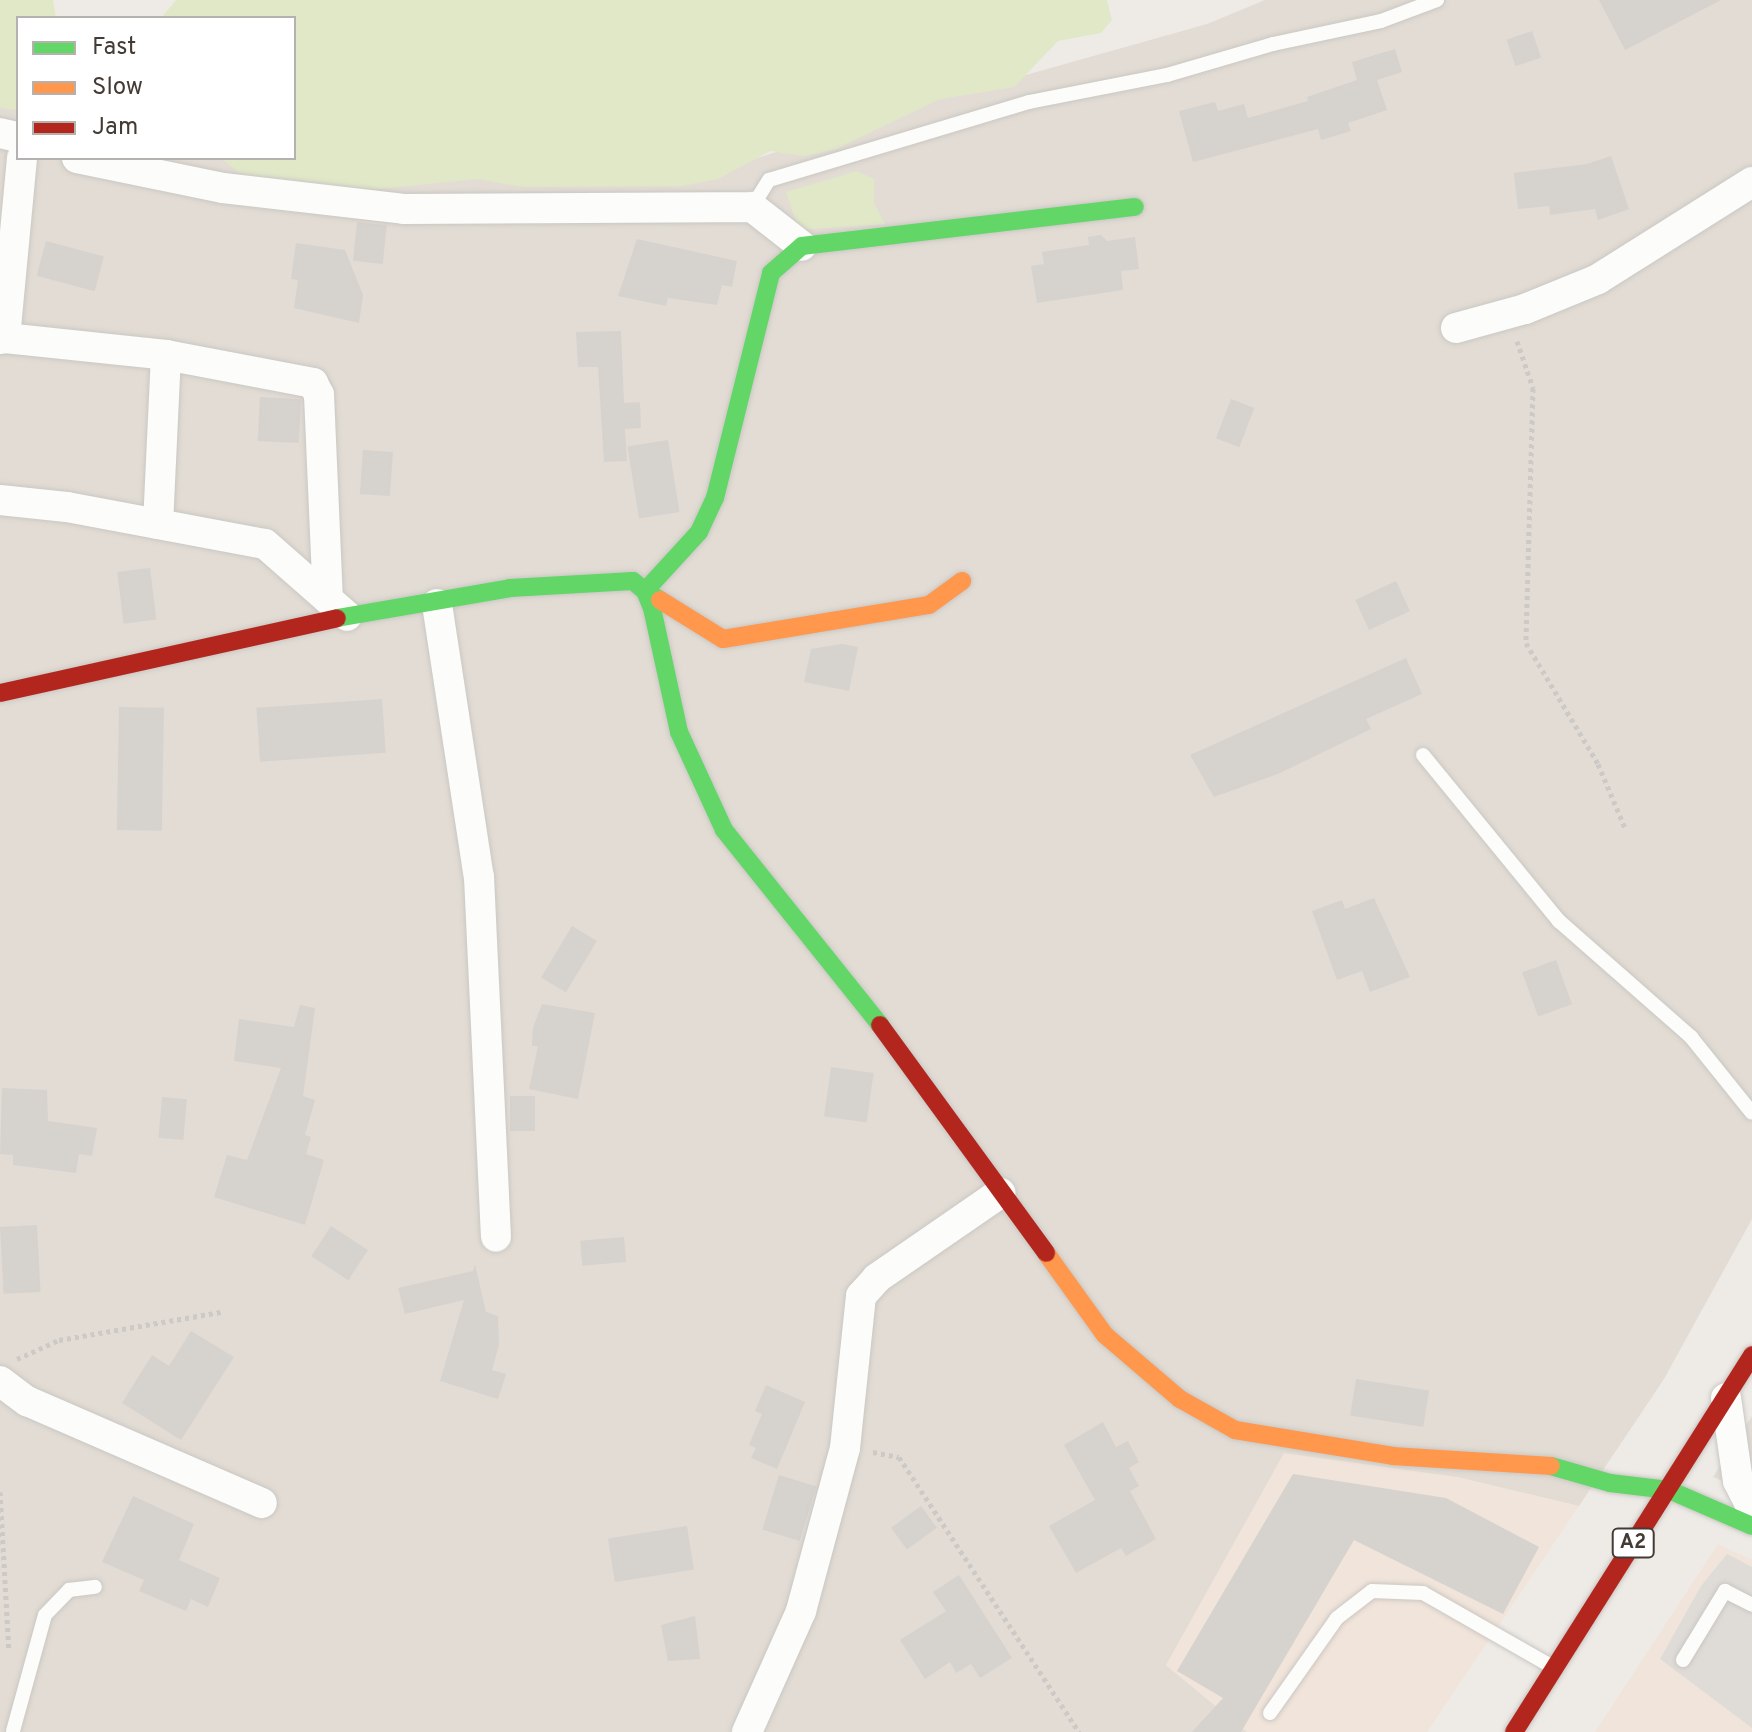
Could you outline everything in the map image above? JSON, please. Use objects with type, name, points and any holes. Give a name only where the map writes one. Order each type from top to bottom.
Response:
[{"type":"street","points":[[22,160],[2,338],[166,355],[313,383],[319,395],[338,608]]},
{"type":"street","points":[[87,160],[223,188],[404,209],[752,207],[802,246]]},
{"type":"street","points":[[1456,328],[1508,314],[1598,279],[1752,182]]},
{"type":"street","points":[[645,591],[704,521],[754,353],[771,273],[802,246],[1010,226],[1135,207]]},
{"type":"street","points":[[158,524],[166,355]]},
{"type":"street","points":[[0,500],[265,544],[338,608]]},
{"type":"street","points":[[0,693],[338,608],[437,604],[510,588],[609,578],[633,581],[723,639],[797,631],[929,605],[962,581]]},
{"type":"street","points":[[645,591],[679,732],[724,830],[856,993],[1105,1335],[1180,1399],[1235,1430],[1393,1456],[1537,1462],[1610,1483],[1669,1490],[1752,1526]]},
{"type":"street","points":[[437,604],[479,877],[496,1237]]},
{"type":"street","points":[[747,1732],[801,1611],[845,1448],[861,1296],[877,1278],[1000,1193]]},
{"type":"street","name":"A2","points":[[1514,1732],[1752,1355]]},
{"type":"street","points":[[6,1372],[27,1401],[262,1503]]},
{"type":"street","points":[[1726,1398],[1738,1481],[1752,1509]]},
{"type":"lane","points":[[752,207],[769,180],[798,171],[1029,102],[1167,75],[1273,44],[1381,21],[1437,0]]},
{"type":"lane","points":[[1423,755],[1559,921],[1691,1037],[1752,1113]]},
{"type":"lane","points":[[13,1731],[45,1615],[69,1590],[95,1587]]},
{"type":"lane","points":[[1270,1713],[1337,1618],[1372,1591],[1423,1593],[1555,1668]]},
{"type":"lane","points":[[1683,1660],[1725,1591],[1752,1605]]},
{"type":"path","points":[[1508,314],[1533,388],[1526,643],[1598,764],[1625,828]]},
{"type":"path","points":[[6,1372],[59,1340],[221,1312]]},
{"type":"path","points":[[845,1448],[899,1457],[1079,1732]]},
{"type":"path","points":[[0,1492],[10,1667]]},
{"type":"shaded area","points":[[1265,0],[1752,0],[1752,1219],[1664,1379],[1579,1506],[1457,1477],[1166,1665],[1247,1732],[0,1732],[0,102],[16,104],[16,160],[751,160],[940,99],[1207,24]]},
{"type":"shaded area","points":[[1752,1416],[1752,1494],[1713,1477]]},
{"type":"shaded area","points":[[1284,1453],[1457,1477],[1579,1506],[1427,1732],[1247,1732],[1166,1665]]},
{"type":"shaded area","points":[[1718,1544],[1752,1560],[1752,1732],[1595,1732]]},
{"type":"shaded area","points":[[1727,1554],[1752,1567],[1752,1728],[1660,1659],[1701,1586]]},
{"type":"green space","points":[[0,0],[53,0],[56,16],[16,16],[16,110],[0,108]]},
{"type":"green space","points":[[176,0],[1107,0],[1112,20],[1101,33],[1058,41],[1014,87],[940,99],[836,149],[805,156],[770,151],[718,179],[681,186],[523,187],[477,179],[358,191],[242,175],[223,160],[296,160],[296,16],[163,16]]},
{"type":"green space","points":[[857,171],[874,179],[874,203],[885,224],[799,230],[786,192]]},
{"type":"building","points":[[1599,0],[1721,0],[1625,50]]},
{"type":"building","points":[[1532,31],[1541,57],[1516,66],[1506,40]]},
{"type":"building","points":[[1395,49],[1402,72],[1377,80],[1387,110],[1348,123],[1351,131],[1321,140],[1318,129],[1193,162],[1179,111],[1215,102],[1218,111],[1244,104],[1248,118],[1308,101],[1307,97],[1357,80],[1352,62]]},
{"type":"building","points":[[1611,156],[1629,209],[1598,220],[1595,209],[1550,215],[1549,206],[1518,209],[1514,173],[1587,164]]},
{"type":"building","points":[[357,222],[387,225],[383,264],[353,261]]},
{"type":"building","points":[[1101,235],[1107,241],[1135,237],[1139,269],[1121,271],[1123,290],[1037,303],[1031,266],[1044,264],[1042,252],[1089,245],[1088,237]]},
{"type":"building","points":[[637,239],[737,261],[732,287],[722,285],[717,305],[668,298],[666,306],[618,296]]},
{"type":"building","points":[[46,241],[104,257],[95,291],[37,276]]},
{"type":"building","points":[[296,243],[345,250],[363,295],[359,323],[294,308],[298,280],[291,279]]},
{"type":"building","points":[[621,331],[624,403],[640,402],[641,428],[625,429],[627,461],[604,462],[598,367],[578,367],[576,332]]},
{"type":"building","points":[[260,397],[301,399],[299,443],[258,441]]},
{"type":"building","points":[[1231,399],[1254,408],[1239,447],[1216,438]]},
{"type":"building","points":[[668,440],[679,512],[639,519],[628,446]]},
{"type":"building","points":[[363,450],[393,452],[390,496],[360,494]]},
{"type":"building","points":[[150,568],[156,620],[124,624],[117,572]]},
{"type":"building","points":[[1396,581],[1410,611],[1369,630],[1355,600]]},
{"type":"building","points":[[842,644],[858,647],[849,691],[804,682],[811,649]]},
{"type":"building","points":[[1406,658],[1422,694],[1366,719],[1371,729],[1280,773],[1214,797],[1190,755]]},
{"type":"building","points":[[382,699],[386,753],[260,762],[256,708]]},
{"type":"building","points":[[119,707],[164,708],[162,831],[117,830]]},
{"type":"building","points":[[1374,898],[1410,977],[1370,992],[1362,971],[1337,980],[1312,911],[1342,900],[1345,909]]},
{"type":"building","points":[[572,926],[597,941],[566,992],[541,977]]},
{"type":"building","points":[[1556,960],[1572,1004],[1538,1016],[1522,972]]},
{"type":"building","points":[[542,1004],[595,1013],[578,1099],[529,1089],[538,1046],[532,1046],[533,1028]]},
{"type":"building","points":[[300,1005],[315,1008],[303,1096],[315,1100],[305,1135],[311,1137],[306,1154],[324,1160],[305,1225],[214,1197],[227,1155],[247,1160],[281,1068],[234,1061],[239,1019],[294,1027]]},
{"type":"building","points":[[831,1067],[874,1073],[867,1122],[824,1117]]},
{"type":"building","points":[[2,1088],[47,1090],[48,1121],[97,1128],[92,1156],[79,1154],[76,1173],[13,1165],[13,1155],[0,1154]]},
{"type":"building","points":[[510,1096],[535,1096],[535,1131],[510,1131]]},
{"type":"building","points":[[162,1097],[187,1099],[183,1140],[158,1138]]},
{"type":"building","points":[[37,1225],[41,1292],[4,1294],[0,1227]]},
{"type":"building","points":[[331,1226],[368,1250],[348,1280],[311,1256]]},
{"type":"building","points":[[624,1237],[626,1262],[582,1266],[580,1241]]},
{"type":"building","points":[[475,1264],[486,1312],[498,1316],[499,1345],[492,1370],[506,1374],[498,1399],[440,1381],[464,1300],[405,1314],[398,1288],[473,1271]]},
{"type":"building","points":[[191,1331],[234,1357],[181,1440],[122,1403],[152,1355],[169,1366]]},
{"type":"building","points":[[1356,1379],[1429,1391],[1423,1427],[1350,1416]]},
{"type":"building","points":[[766,1385],[805,1402],[777,1469],[751,1458],[756,1448],[749,1445],[762,1414],[755,1411]]},
{"type":"building","points":[[1103,1422],[1116,1447],[1128,1441],[1139,1462],[1129,1468],[1139,1486],[1130,1491],[1156,1539],[1126,1556],[1121,1548],[1076,1573],[1049,1526],[1095,1500],[1064,1445]]},
{"type":"building","points":[[1293,1474],[1446,1498],[1539,1547],[1503,1614],[1354,1540],[1241,1732],[1192,1732],[1223,1698],[1177,1671]]},
{"type":"building","points":[[779,1475],[816,1486],[800,1541],[762,1530]]},
{"type":"building","points":[[133,1496],[194,1524],[179,1560],[220,1578],[208,1607],[191,1599],[186,1611],[139,1591],[144,1580],[102,1562]]},
{"type":"building","points":[[921,1506],[937,1528],[907,1550],[891,1528]]},
{"type":"building","points":[[687,1526],[694,1569],[615,1582],[608,1539]]},
{"type":"building","points":[[959,1575],[1012,1658],[980,1678],[971,1664],[956,1673],[950,1662],[925,1679],[900,1640],[946,1611],[933,1592]]},
{"type":"building","points":[[695,1616],[700,1659],[668,1661],[661,1625]]},
{"type":"traffic: fast","points":[[660,600],[645,591],[699,532],[715,498],[771,273],[802,246],[1135,207]]},
{"type":"traffic: fast","points":[[337,618],[510,588],[633,581],[645,591],[652,608],[679,732],[724,830],[880,1025]]},
{"type":"traffic: fast","points":[[1551,1466],[1610,1483],[1669,1490],[1752,1526]]},
{"type":"traffic: slow","points":[[660,600],[723,639],[929,605],[962,581]]},
{"type":"traffic: slow","points":[[1046,1253],[1105,1335],[1180,1399],[1235,1430],[1393,1456],[1551,1466]]},
{"type":"traffic: jam","points":[[0,693],[337,618]]},
{"type":"traffic: jam","points":[[880,1025],[1046,1253]]},
{"type":"traffic: jam","points":[[1514,1732],[1752,1355]]}]
